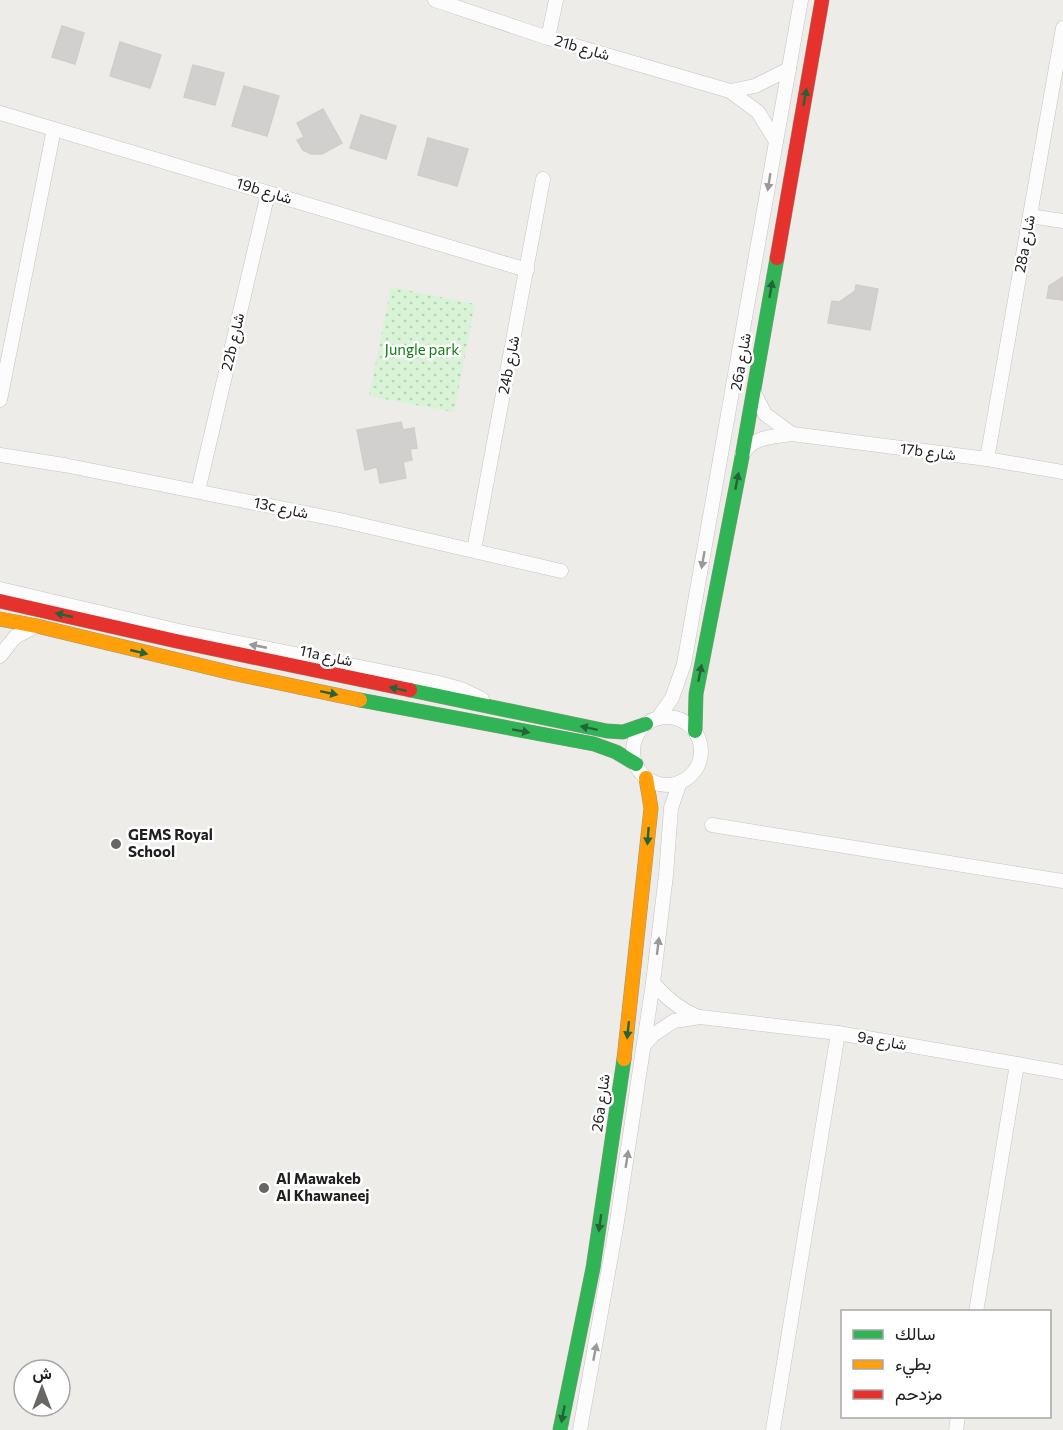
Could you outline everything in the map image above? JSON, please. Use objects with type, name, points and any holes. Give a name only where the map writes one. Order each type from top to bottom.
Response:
[{"type":"street","name":"21b شارع","points":[[435,0],[548,38],[730,91],[741,97],[758,112],[776,141]]},
{"type":"street","points":[[548,38],[556,0]]},
{"type":"street","name":"26a شارع","points":[[652,721],[675,693],[684,664],[801,0]]},
{"type":"street","name":"26a شارع","points":[[695,730],[696,694],[753,391],[822,0]]},
{"type":"street","name":"28a شارع","points":[[987,459],[1063,28]]},
{"type":"street","name":"21b شارع","points":[[730,91],[755,86],[789,69]]},
{"type":"street","name":"19b شارع","points":[[0,113],[528,270]]},
{"type":"street","points":[[0,400],[54,129]]},
{"type":"street","name":"24b شارع","points":[[474,550],[528,270],[543,179]]},
{"type":"street","name":"22b شارع","points":[[198,491],[268,193]]},
{"type":"street","points":[[1030,216],[1063,221]]},
{"type":"street","name":"17b شارع","points":[[753,391],[765,414],[792,434]]},
{"type":"street","name":"17b شارع","points":[[741,456],[755,441],[792,434],[987,459],[1063,472]]},
{"type":"street","name":"13c شارع","points":[[0,455],[198,491],[561,571]]},
{"type":"street","points":[[0,589],[178,631],[435,682],[473,694],[497,708]]},
{"type":"street","name":"11a شارع","points":[[0,601],[246,656],[607,731],[623,732],[652,721]]},
{"type":"street","points":[[0,620],[37,626],[118,647],[420,712],[594,744],[616,752],[636,764]]},
{"type":"street","points":[[0,656],[15,637],[37,626]]},
{"type":"street","points":[[666,716],[682,720],[695,730],[701,747],[694,772],[680,782],[663,784],[646,778],[633,756],[635,738],[652,721],[666,716]]},
{"type":"street","name":"26a شارع","points":[[560,1430],[593,1268],[627,1039],[651,808],[646,778]]},
{"type":"street","points":[[581,1429],[606,1294],[653,983],[666,875],[671,808],[680,782]]},
{"type":"street","points":[[712,825],[1063,881]]},
{"type":"street","name":"9a شارع","points":[[653,983],[678,1007],[700,1017]]},
{"type":"street","name":"9a شارع","points":[[644,1045],[653,1035],[669,1024],[687,1018],[700,1017],[838,1033],[1063,1072]]},
{"type":"street","points":[[773,1430],[838,1033]]},
{"type":"street","points":[[976,1310],[1017,1064]]},
{"type":"green space","name":"Jungle park","points":[[391,287],[475,304],[454,412],[369,396]]},
{"type":"building","points":[[62,26],[84,33],[75,64],[52,57]]},
{"type":"building","points":[[120,42],[161,55],[150,88],[110,76]]},
{"type":"building","points":[[193,65],[224,73],[215,105],[184,97]]},
{"type":"building","points":[[244,86],[279,96],[267,136],[232,126]]},
{"type":"building","points":[[323,109],[342,143],[322,154],[311,154],[303,150],[297,140],[304,137],[297,123]]},
{"type":"building","points":[[361,115],[396,126],[386,159],[350,148]]},
{"type":"building","points":[[428,138],[468,149],[457,186],[418,175]]},
{"type":"building","points":[[1063,277],[1063,300],[1047,298],[1049,286]]},
{"type":"building","points":[[856,285],[878,289],[870,330],[828,323],[832,301],[839,302],[855,291]]},
{"type":"building","points":[[401,422],[403,430],[414,428],[417,448],[410,449],[412,460],[403,462],[406,478],[380,483],[377,467],[365,470],[357,430]]},
{"type":"traffic: fast","points":[[695,731],[696,694],[742,457],[777,258]]},
{"type":"traffic: fast","points":[[410,690],[607,731],[623,732],[646,724]]},
{"type":"traffic: fast","points":[[360,700],[594,744],[616,752],[636,764]]},
{"type":"traffic: fast","points":[[560,1430],[593,1268],[624,1059]]},
{"type":"traffic: slow","points":[[0,619],[360,700]]},
{"type":"traffic: slow","points":[[624,1059],[651,808],[646,778]]},
{"type":"traffic: jam","points":[[777,258],[822,0]]},
{"type":"traffic: jam","points":[[0,601],[410,690]]},
{"type":"place","name":"GEMS Royal School","points":[[116,844]]},
{"type":"place","name":"Al Mawakeb Al Khawaneej","points":[[264,1188]]}]
